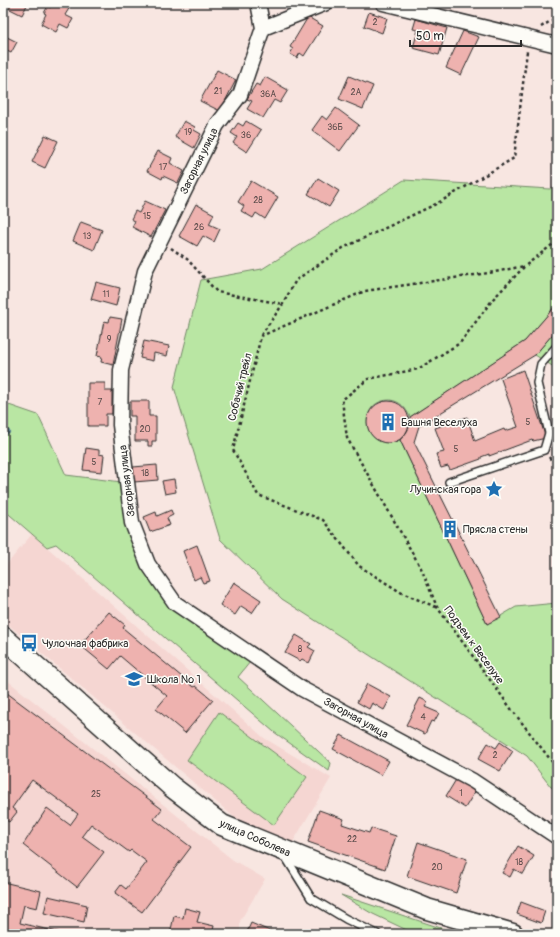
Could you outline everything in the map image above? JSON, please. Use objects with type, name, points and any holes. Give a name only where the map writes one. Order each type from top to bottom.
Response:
[{"type":"main road","name":"улица Соболева","points":[[3,637],[172,787],[222,825],[427,909],[513,934]]},
{"type":"street","points":[[258,3],[263,28],[326,3]]},
{"type":"street","points":[[383,3],[557,45]]},
{"type":"street","name":"Загорная улица","points":[[263,28],[240,94],[217,125],[145,271],[122,370],[120,425],[132,523],[148,564],[174,603],[302,689],[473,781],[557,837]]},
{"type":"lane","points":[[449,482],[544,450],[549,433],[537,383],[542,364],[557,346]]},
{"type":"lane","points":[[280,849],[312,898],[346,919],[377,934]]},
{"type":"path","points":[[261,336],[283,304],[296,280],[343,248],[438,204],[514,158],[529,38],[545,23],[557,17]]},
{"type":"path","points":[[160,240],[187,259],[217,292],[283,304]]},
{"type":"path","points":[[261,336],[365,291],[495,272],[525,266],[557,241]]},
{"type":"path","name":"Подъем к Веселухе","points":[[525,266],[493,299],[460,343],[418,369],[368,379],[342,400],[347,438],[421,568],[437,608],[557,768]]},
{"type":"path","name":"Собачий трейл","points":[[261,336],[233,450],[258,495],[323,520],[359,566],[402,593],[437,608]]},
{"type":"shaded area","name":"Школа № 1","points":[[32,534],[264,738],[331,778],[290,847],[234,817],[3,620],[3,569]]},
{"type":"shaded area","points":[[3,677],[233,860],[265,879],[240,921],[240,934],[3,934]]},
{"type":"green space","points":[[404,180],[550,189],[557,185],[557,304],[525,341],[410,417],[407,411],[397,402],[390,400],[379,402],[371,408],[368,417],[368,426],[371,434],[377,440],[387,443],[400,440],[487,624],[516,607],[557,603],[557,791],[551,787],[527,756],[282,599],[220,539],[174,387],[201,280],[262,269]]},
{"type":"green space","points":[[557,329],[557,369],[535,355]]},
{"type":"green space","points":[[3,403],[38,415],[66,475],[122,482],[172,605],[250,662],[238,677],[331,763],[329,771],[274,732],[56,544],[47,547],[3,509]]},
{"type":"green space","points":[[219,712],[307,777],[274,825],[187,760]]},
{"type":"green space","points":[[341,895],[459,934],[415,934],[371,913]]},
{"type":"building","points":[[7,3],[28,3],[22,15],[6,7]]},
{"type":"building","points":[[52,3],[63,3],[70,7],[65,15],[73,19],[68,28],[60,24],[56,32],[41,24],[46,14],[44,13],[48,6],[50,8]]},
{"type":"building","points":[[369,12],[387,18],[382,33],[364,26]]},
{"type":"building","points":[[308,17],[323,26],[304,56],[300,53],[297,58],[290,54],[293,49],[290,47]]},
{"type":"building","points":[[416,19],[447,28],[439,55],[413,48],[418,30],[413,29]]},
{"type":"building","points":[[463,31],[479,37],[461,75],[446,68]]},
{"type":"building","points":[[3,35],[17,42],[11,53],[3,49]]},
{"type":"building","points":[[217,70],[236,80],[220,111],[200,101]]},
{"type":"building","points":[[349,76],[373,86],[363,109],[339,99]]},
{"type":"building","points":[[265,77],[288,90],[280,103],[274,100],[263,118],[247,109],[252,101],[247,99],[256,84],[260,86]]},
{"type":"building","points":[[336,108],[359,125],[340,151],[312,130],[322,116],[327,120]]},
{"type":"building","points":[[184,121],[195,127],[194,130],[201,134],[194,148],[175,137]]},
{"type":"building","points":[[246,121],[261,130],[247,152],[233,143],[237,137],[231,133],[238,123],[243,126]]},
{"type":"building","points":[[45,135],[58,141],[45,168],[32,162]]},
{"type":"building","points":[[158,151],[172,158],[170,163],[184,171],[178,183],[163,176],[162,179],[147,171]]},
{"type":"building","points":[[3,170],[7,172],[3,182]]},
{"type":"building","points":[[318,178],[339,191],[329,207],[308,194]]},
{"type":"building","points":[[251,181],[278,197],[265,219],[256,213],[253,218],[241,211],[244,206],[238,202]]},
{"type":"building","points":[[145,201],[165,210],[151,237],[132,227],[135,221],[131,219],[135,211],[139,213]]},
{"type":"building","points":[[196,204],[214,214],[209,224],[220,229],[214,242],[203,236],[197,246],[179,236]]},
{"type":"building","points":[[81,222],[102,230],[94,250],[73,241]]},
{"type":"building","points":[[96,282],[120,288],[116,306],[91,299]]},
{"type":"building","name":"Прясла стены","points":[[557,304],[557,329],[535,355],[419,426],[414,442],[501,617],[487,624],[400,440],[410,426],[410,417],[525,341]]},
{"type":"building","points":[[110,317],[122,319],[113,365],[101,362],[102,357],[97,356],[104,321],[109,322]]},
{"type":"building","points":[[144,341],[169,346],[167,356],[154,353],[153,361],[140,358]]},
{"type":"building","points":[[523,370],[546,438],[532,440],[489,456],[489,454],[481,457],[481,459],[450,470],[448,466],[441,468],[436,454],[444,452],[435,428],[467,417],[475,441],[504,429],[505,431],[518,427],[501,379]]},
{"type":"building","points":[[88,383],[105,383],[105,391],[112,391],[112,414],[106,414],[106,426],[88,426]]},
{"type":"building","points":[[130,401],[149,401],[149,416],[156,416],[156,441],[152,441],[152,446],[148,446],[148,441],[135,441],[135,416],[130,416]]},
{"type":"building","name":"Башня Веселуха","points":[[384,401],[392,401],[400,404],[406,410],[409,422],[406,434],[400,440],[392,443],[384,443],[376,440],[370,434],[367,426],[367,418],[370,410],[376,404]]},
{"type":"building","points":[[86,448],[99,450],[99,454],[104,455],[102,472],[83,470]]},
{"type":"building","points":[[157,465],[158,480],[134,482],[133,467]]},
{"type":"building","points":[[174,479],[176,492],[165,494],[162,481]]},
{"type":"building","points":[[171,510],[173,515],[167,518],[170,525],[150,532],[144,517],[156,512],[157,516]]},
{"type":"building","points":[[197,545],[210,581],[203,583],[200,577],[194,580],[183,551]]},
{"type":"building","points":[[234,582],[261,600],[252,613],[241,606],[235,615],[220,605]]},
{"type":"building","points":[[109,612],[125,625],[123,628],[194,687],[196,686],[213,700],[185,733],[156,709],[167,696],[120,656],[109,669],[80,645]]},
{"type":"building","points":[[296,635],[311,644],[308,647],[315,651],[309,663],[302,659],[300,661],[285,653]]},
{"type":"building","points":[[367,684],[391,697],[384,710],[372,703],[369,709],[357,702]]},
{"type":"building","points":[[3,690],[162,809],[154,819],[191,847],[142,912],[115,893],[121,885],[126,889],[147,862],[131,850],[129,852],[91,824],[82,836],[104,852],[77,887],[23,845],[47,808],[70,825],[78,814],[32,780],[12,808],[17,812],[9,822],[3,818]]},
{"type":"building","points":[[420,698],[428,702],[425,707],[439,713],[434,722],[431,721],[425,734],[406,725]]},
{"type":"building","points":[[341,735],[389,761],[381,775],[333,749]]},
{"type":"building","points":[[500,742],[513,751],[500,771],[478,759],[488,743],[496,748]]},
{"type":"building","points":[[457,778],[476,790],[465,808],[446,796]]},
{"type":"building","points":[[319,810],[344,819],[342,824],[369,833],[371,828],[396,836],[385,869],[308,842]]},
{"type":"building","points":[[418,842],[467,859],[456,893],[407,876]]},
{"type":"building","points":[[518,846],[534,856],[523,874],[514,869],[510,877],[502,873]]},
{"type":"building","points":[[3,882],[41,891],[37,908],[24,905],[20,923],[66,934],[3,934]]},
{"type":"building","points":[[48,896],[87,905],[84,922],[44,913]]},
{"type":"building","points":[[521,902],[545,911],[541,923],[517,914]]},
{"type":"building","points":[[185,908],[200,912],[197,922],[214,926],[212,934],[170,934],[174,916],[183,918]]},
{"type":"building","points":[[251,923],[277,934],[246,934]]},
{"type":"waterway","points":[[3,432],[8,432]]},
{"type":"place","name":"Башня Веселуха","points":[[388,422]]},
{"type":"place","name":"Лучинская гора","points":[[494,489]]},
{"type":"place","name":"Прясла стены","points":[[450,529]]},
{"type":"place","name":"Чулочная фабрика","points":[[29,643]]},
{"type":"place","name":"Школа № 1","points":[[134,679]]}]
